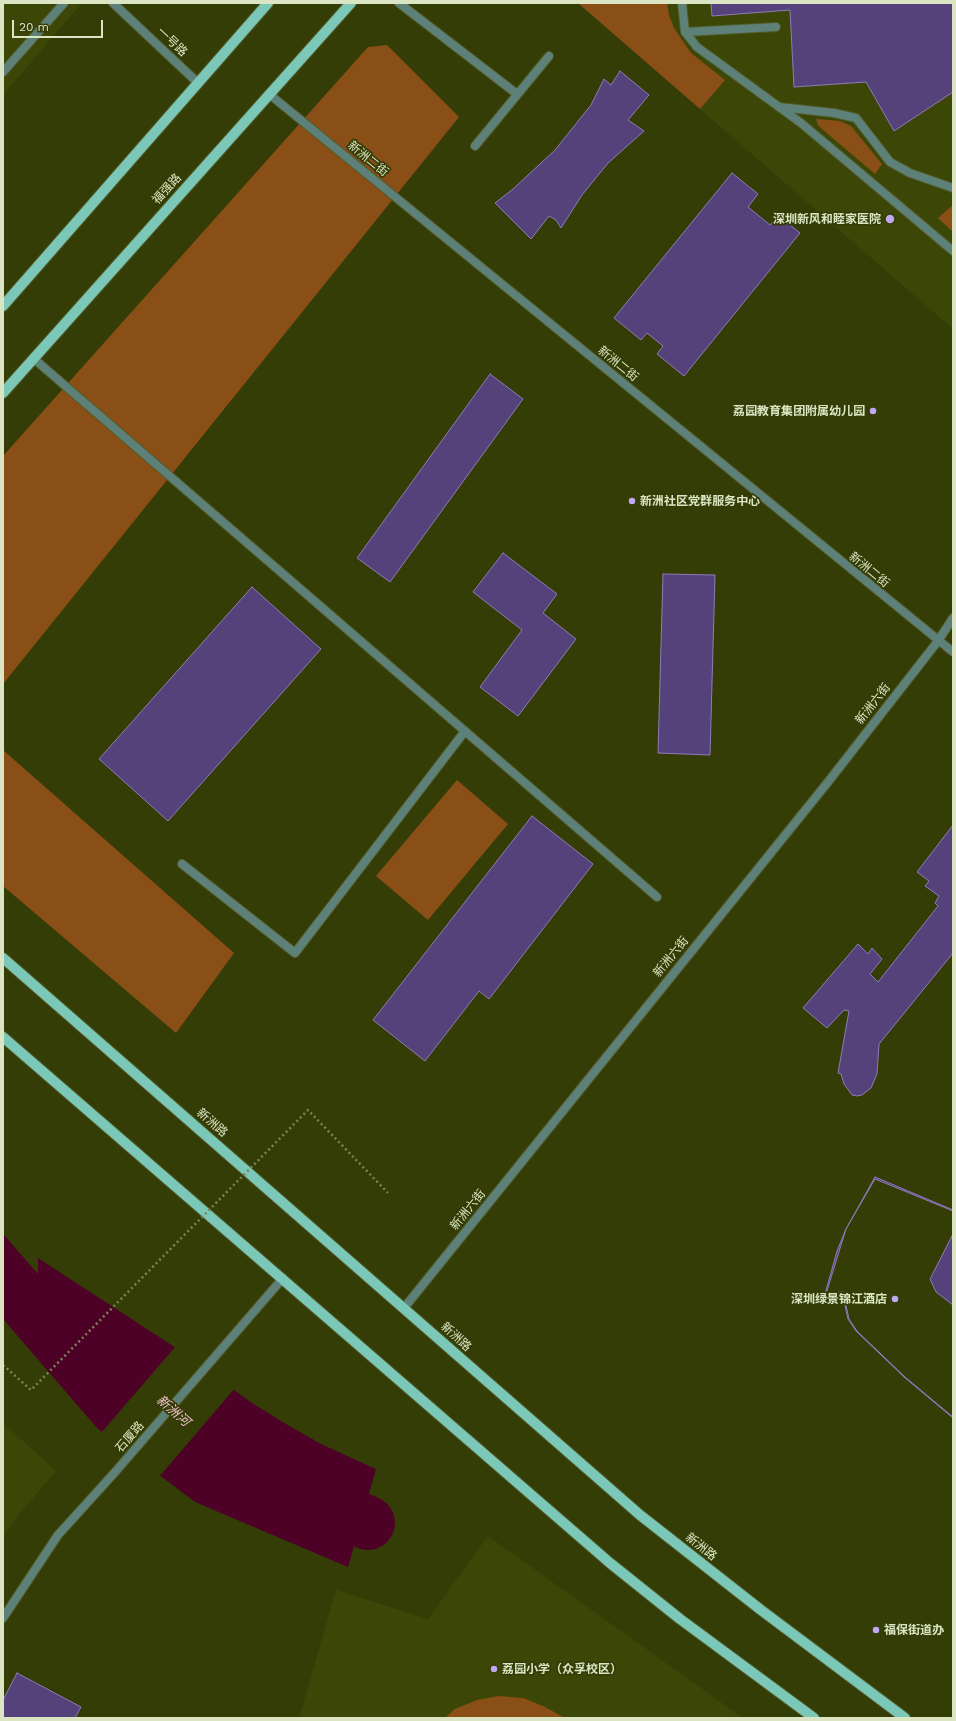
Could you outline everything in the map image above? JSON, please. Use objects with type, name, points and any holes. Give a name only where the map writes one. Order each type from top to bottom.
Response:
[{"type":"main road","points":[[3,306],[197,82],[268,3]]},
{"type":"main road","name":"福强路","points":[[3,393],[351,3]]},
{"type":"main road","name":"新洲路","points":[[3,958],[640,1515],[767,1615],[905,1718]]},
{"type":"main road","points":[[3,1037],[634,1583],[707,1640],[814,1718]]},
{"type":"street","points":[[3,72],[64,3]]},
{"type":"street","name":"一号路","points":[[113,3],[197,82]]},
{"type":"street","points":[[399,3],[517,94]]},
{"type":"street","points":[[682,3],[685,32],[696,47],[812,132],[953,251]]},
{"type":"street","points":[[685,32],[776,27]]},
{"type":"street","points":[[475,146],[549,56]]},
{"type":"street","name":"新洲二街","points":[[269,94],[953,652]]},
{"type":"street","points":[[778,107],[834,113],[856,118],[890,162],[910,173],[953,188]]},
{"type":"street","points":[[34,358],[657,897]]},
{"type":"street","name":"新洲六街","points":[[404,1308],[828,782],[938,641],[953,618]]},
{"type":"street","points":[[182,864],[295,953],[465,731]]},
{"type":"street","name":"石厦路","points":[[3,1618],[58,1535],[116,1471],[283,1278]]},
{"type":"path","points":[[3,1365],[31,1390],[308,1110],[388,1193]]},
{"type":"shaded area","points":[[3,3],[82,3],[3,95]]},
{"type":"shaded area","name":"深圳新风和睦家医院","points":[[578,3],[953,3],[953,329],[700,109]]},
{"type":"shaded area","points":[[578,3],[667,3],[669,15],[674,28],[691,53],[725,80],[700,109]]},
{"type":"shaded area","points":[[387,45],[459,117],[3,684],[3,456],[368,47]]},
{"type":"shaded area","points":[[816,119],[840,121],[851,126],[882,164],[875,174],[822,129],[818,125]]},
{"type":"shaded area","points":[[953,205],[953,232],[938,218]]},
{"type":"shaded area","points":[[3,750],[234,953],[176,1033],[3,886]]},
{"type":"shaded area","points":[[457,780],[508,824],[428,920],[376,876]]},
{"type":"shaded area","points":[[3,1423],[56,1471],[3,1536]]},
{"type":"shaded area","name":"荔园小学（众孚校区）","points":[[488,1536],[743,1718],[299,1718],[336,1590],[428,1619]]},
{"type":"shaded area","points":[[499,1696],[523,1698],[543,1706],[565,1718],[445,1718],[455,1709],[477,1700]]},
{"type":"water","points":[[3,1234],[38,1274],[38,1258],[176,1348],[252,1403],[321,1444],[376,1469],[348,1567],[195,1502],[97,1428],[3,1319]]},
{"type":"pier","points":[[176,1346],[235,1388],[159,1477],[101,1433]]},
{"type":"building","points":[[711,3],[953,3],[953,92],[894,131],[866,82],[794,87],[790,10],[712,16]]},
{"type":"building","points":[[620,71],[649,95],[628,120],[644,131],[608,163],[582,195],[561,228],[556,220],[549,216],[531,239],[495,203],[513,189],[555,150],[591,105],[604,79],[611,85]]},
{"type":"building","points":[[732,173],[758,194],[748,207],[770,225],[778,215],[800,233],[684,376],[657,354],[663,346],[647,333],[641,340],[614,318]]},
{"type":"building","points":[[490,374],[523,399],[390,582],[357,558]]},
{"type":"building","points":[[503,553],[557,594],[543,613],[576,639],[518,716],[480,687],[522,630],[473,592]]},
{"type":"building","points":[[663,574],[715,575],[710,755],[658,753]]},
{"type":"building","points":[[252,587],[321,649],[168,821],[99,759]]},
{"type":"building","points":[[532,816],[593,864],[489,999],[479,991],[425,1061],[373,1020]]},
{"type":"building","points":[[953,825],[953,953],[879,1044],[877,1074],[871,1088],[862,1095],[852,1095],[844,1084],[841,1074],[838,1073],[849,1011],[844,1010],[827,1028],[803,1008],[858,944],[868,954],[872,948],[882,959],[870,974],[878,982],[938,906],[935,903],[939,896],[925,886],[929,881],[917,872]]},
{"type":"building","name":"深圳绿景锦江酒店","points":[[875,1177],[953,1210],[953,1418],[904,1377],[856,1331],[848,1319],[842,1292],[825,1294],[837,1251],[846,1229]]},
{"type":"building","name":"深圳绿景锦江酒店","points":[[875,1179],[953,1211],[953,1234],[930,1279],[936,1292],[953,1305],[953,1417],[905,1377],[857,1331],[849,1319],[843,1292],[826,1294],[846,1229]]},
{"type":"building","points":[[17,1673],[81,1707],[75,1718],[3,1718],[3,1700]]},
{"type":"waterway","name":"新洲河","points":[[293,1490],[368,1523]]},
{"type":"place","name":"深圳新风和睦家医院","points":[[890,219]]},
{"type":"place","name":"荔园教育集团附属幼儿园","points":[[873,411]]},
{"type":"place","name":"新洲社区党群服务中心","points":[[632,501]]},
{"type":"place","name":"深圳绿景锦江酒店","points":[[895,1299]]},
{"type":"place","name":"福保街道办","points":[[876,1630]]},
{"type":"place","name":"荔园小学（众孚校区）","points":[[494,1669]]}]
